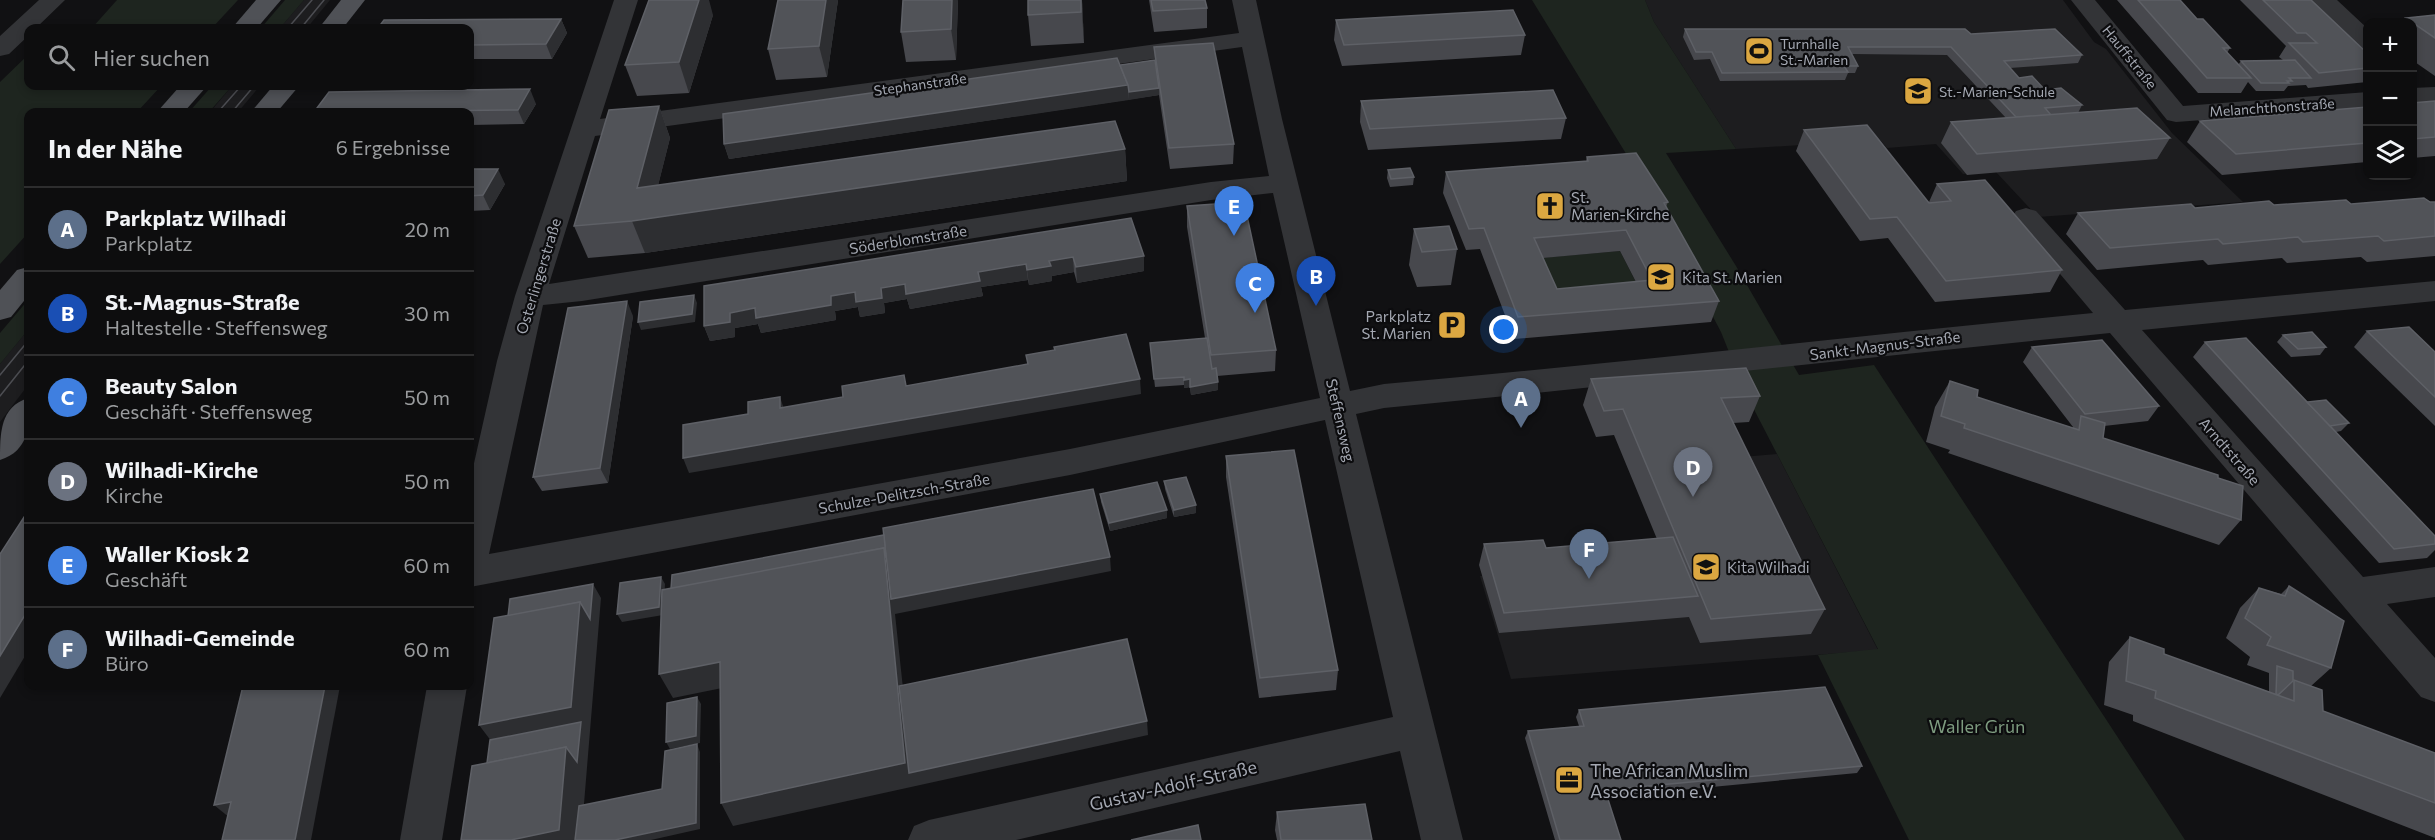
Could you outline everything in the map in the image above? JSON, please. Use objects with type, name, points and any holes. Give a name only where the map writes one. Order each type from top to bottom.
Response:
[{"type":"main road","points":[[248,24],[269,0]]},
{"type":"main road","points":[[334,24],[353,0]]},
{"type":"main road","points":[[175,108],[190,90]]},
{"type":"main road","points":[[267,108],[283,90]]},
{"type":"main road","points":[[0,310],[24,282]]},
{"type":"main road","points":[[0,447],[24,415]]},
{"type":"street","points":[[27,24],[53,0]]},
{"type":"street","name":"Steffensweg","points":[[1244,0],[1269,119],[1442,840]]},
{"type":"street","name":"Hauffstraße","points":[[2083,0],[2176,114]]},
{"type":"street","points":[[2323,0],[2363,39]]},
{"type":"street","name":"Osterlingerstraße","points":[[474,539],[513,361],[530,296],[631,1]]},
{"type":"street","points":[[0,49],[24,27]]},
{"type":"street","name":"Stephanstraße","points":[[586,129],[1253,38]]},
{"type":"street","name":"Melanchthonstraße","points":[[2176,114],[2363,100]]},
{"type":"street","name":"Söderblomstraße","points":[[530,296],[605,287],[1211,190],[1286,183]]},
{"type":"street","name":"Arndtstraße","points":[[2026,217],[2435,685]]},
{"type":"street","name":"Sankt-Magnus-Straße","points":[[1337,406],[1384,396],[1678,369],[1885,344],[2435,291]]},
{"type":"street","name":"Schulze-Delitzsch-Straße","points":[[474,571],[1070,462],[1337,406]]},
{"type":"street","points":[[2354,593],[2435,582]]},
{"type":"street","points":[[421,840],[446,690]]},
{"type":"street","name":"Gustav-Adolf-Straße","points":[[929,840],[1416,730]]},
{"type":"shaded area","points":[[304,0],[330,0],[310,24],[283,24]]},
{"type":"shaded area","name":"St.-Marien-Schule","points":[[1645,0],[2063,0],[2094,42],[2106,49],[2172,133],[2243,202],[2038,217],[1996,172],[1963,174],[1936,144],[1887,148],[1880,140],[1736,149],[1654,22]]},
{"type":"shaded area","points":[[229,90],[257,90],[241,108],[213,108]]},
{"type":"shaded area","points":[[24,335],[24,390],[0,422],[0,364]]},
{"type":"shaded area","name":"Kita Wilhadi","points":[[1777,454],[1878,650],[1511,679],[1480,576],[1673,559],[1636,466]]},
{"type":"green space","points":[[117,0],[238,0],[216,24],[96,24]]},
{"type":"green space","points":[[285,0],[304,0],[283,24],[264,24]]},
{"type":"green space","name":"Waller Grün","points":[[1532,0],[1645,0],[1654,22],[1736,149],[1666,153],[1736,266],[1799,375],[1874,365],[2185,840],[1909,840],[1818,655],[1878,649],[1745,392],[1721,332],[1636,170]]},
{"type":"green space","points":[[24,59],[24,90],[157,90],[141,108],[24,108],[24,237],[0,264],[0,82]]},
{"type":"green space","points":[[208,90],[228,90],[213,108],[193,108]]},
{"type":"green space","points":[[1620,251],[1646,302],[1552,310],[1529,259]]},
{"type":"green space","points":[[24,305],[24,335],[0,364],[0,333]]},
{"type":"building","points":[[649,0],[699,0],[679,62],[625,65]]},
{"type":"building","points":[[778,0],[826,0],[819,46],[768,49]]},
{"type":"building","points":[[903,0],[952,0],[951,29],[901,32]]},
{"type":"building","points":[[1028,0],[1081,0],[1081,12],[1028,15]]},
{"type":"building","points":[[1151,0],[1205,0],[1207,8],[1153,11]]},
{"type":"building","points":[[2138,0],[2180,0],[2197,19],[2203,19],[2230,48],[2223,48],[2251,78],[2207,78]]},
{"type":"building","points":[[2263,0],[2311,0],[2363,49],[2363,68],[2319,73],[2289,43],[2317,43],[2306,33],[2297,33]]},
{"type":"building","points":[[1513,10],[1525,35],[1344,45],[1336,20]]},
{"type":"building","points":[[2435,15],[2435,38],[2417,26],[2417,18],[2406,18]]},
{"type":"building","points":[[561,19],[546,44],[474,45],[474,24],[381,24],[384,20]]},
{"type":"building","points":[[1685,29],[1965,29],[1971,34],[2055,29],[2082,55],[2004,61],[2019,78],[2032,76],[2045,90],[2061,88],[2082,105],[2045,108],[2051,115],[2016,117],[1951,47],[1848,47],[1858,66],[1844,66],[1848,72],[1722,73],[1712,52],[1696,52]]},
{"type":"building","points":[[1213,43],[1234,144],[1169,148],[1154,47]]},
{"type":"building","points":[[1117,58],[1128,85],[724,144],[723,114]]},
{"type":"building","points":[[1155,60],[1159,88],[1129,92],[1120,65]]},
{"type":"building","points":[[2295,60],[2311,78],[2289,78],[2292,81],[2287,81],[2289,83],[2261,83],[2241,61]]},
{"type":"building","points":[[530,89],[518,110],[317,108],[329,92]]},
{"type":"building","points":[[1553,90],[1566,118],[1370,129],[1361,101]]},
{"type":"building","points":[[2435,101],[2435,137],[2417,139],[2417,103]]},
{"type":"building","points":[[659,106],[637,188],[1115,121],[1125,149],[632,221],[574,226],[609,110]]},
{"type":"building","points":[[2363,107],[2363,143],[2236,154],[2200,121]]},
{"type":"building","points":[[2137,108],[2170,138],[1977,154],[1951,122]]},
{"type":"building","points":[[1867,125],[1929,203],[1951,201],[1937,184],[1985,180],[2062,270],[1946,281],[1897,217],[1870,219],[1804,130]]},
{"type":"building","points":[[1636,153],[1668,202],[1664,203],[1719,301],[1518,317],[1484,228],[1469,229],[1446,172],[1588,161],[1587,157]],"holes":[[[1626,230],[1652,280],[1557,289],[1534,238]]]},
{"type":"building","points":[[1410,168],[1414,177],[1391,179],[1388,170]]},
{"type":"building","points":[[474,169],[498,169],[483,195],[474,196]]},
{"type":"building","points":[[2424,198],[2435,202],[2435,236],[2384,241],[2378,236],[2303,242],[2298,237],[2223,244],[2218,239],[2110,248],[2078,213],[2191,204],[2195,208],[2269,201],[2274,205],[2346,200],[2351,204]]},
{"type":"building","points":[[1244,202],[1276,350],[1211,355],[1187,206]]},
{"type":"building","points":[[1131,218],[1144,256],[1076,267],[1073,257],[1049,261],[1051,266],[1027,270],[1026,264],[978,272],[980,281],[906,294],[905,284],[881,288],[882,298],[856,302],[855,292],[831,296],[831,305],[756,318],[755,308],[730,313],[730,322],[704,326],[704,286]]},
{"type":"building","points":[[1449,226],[1457,249],[1422,252],[1414,229]]},
{"type":"building","points":[[694,295],[692,314],[638,322],[640,302]]},
{"type":"building","points":[[627,301],[600,468],[533,477],[568,308]]},
{"type":"building","points":[[2409,327],[2435,352],[2435,397],[2367,331]]},
{"type":"building","points":[[2312,332],[2326,347],[2298,349],[2283,335]]},
{"type":"building","points":[[1126,334],[1140,379],[683,458],[683,425],[748,414],[748,402],[780,397],[780,408],[843,397],[842,386],[904,375],[906,386],[1028,364],[1026,355],[1055,350],[1054,347]]},
{"type":"building","points":[[1207,338],[1212,369],[1216,368],[1218,382],[1190,387],[1190,379],[1184,380],[1184,377],[1154,379],[1150,343]]},
{"type":"building","points":[[2246,338],[2435,536],[2435,544],[2394,549],[2205,342]]},
{"type":"building","points":[[2102,340],[2159,406],[2085,414],[2032,347]]},
{"type":"building","points":[[1746,368],[1760,396],[1721,398],[1825,609],[1711,619],[1623,409],[1604,411],[1591,379]]},
{"type":"building","points":[[1950,381],[1978,390],[1977,397],[2079,430],[2081,416],[2105,423],[2103,438],[2218,475],[2218,478],[2243,486],[2241,520],[1964,428],[1965,424],[1941,416]]},
{"type":"building","points":[[2326,400],[2349,423],[2330,426],[2307,402]]},
{"type":"building","points":[[1294,450],[1338,670],[1260,678],[1226,456]]},
{"type":"building","points":[[1186,477],[1196,505],[1174,510],[1164,481]]},
{"type":"building","points":[[1157,482],[1167,510],[1109,523],[1100,494]]},
{"type":"building","points":[[1093,489],[1110,557],[891,599],[883,528]]},
{"type":"building","points":[[24,517],[24,617],[0,656],[0,554]]},
{"type":"building","points":[[884,535],[886,558],[884,548],[671,589],[672,575]]},
{"type":"building","points":[[1673,537],[1698,596],[1504,613],[1484,544],[1543,540],[1546,548]]},
{"type":"building","points":[[884,548],[905,763],[721,803],[720,662],[659,674],[662,590]]},
{"type":"building","points":[[661,577],[659,607],[617,614],[620,583]]},
{"type":"building","points":[[593,584],[590,619],[580,602],[508,616],[510,599]]},
{"type":"building","points":[[2289,586],[2344,621],[2331,668],[2267,645],[2271,637],[2245,618],[2259,588],[2285,596]]},
{"type":"building","points":[[580,602],[571,707],[479,725],[494,618]]},
{"type":"building","points":[[2130,637],[2164,649],[2164,654],[2294,701],[2294,680],[2322,690],[2323,711],[2435,753],[2435,803],[2155,698],[2156,691],[2126,681]]},
{"type":"building","points":[[1127,639],[1147,721],[909,773],[899,686]]},
{"type":"building","points":[[2277,666],[2293,671],[2293,681],[2278,695],[2276,694]]},
{"type":"building","points":[[1825,687],[1862,766],[1605,790],[1621,840],[1560,840],[1528,731],[1584,726],[1579,710]]},
{"type":"building","points":[[242,690],[324,690],[295,840],[222,840],[231,802],[214,805]]},
{"type":"building","points":[[697,697],[696,736],[666,742],[667,703]]},
{"type":"building","points":[[581,722],[577,762],[566,747],[487,763],[490,740]]},
{"type":"building","points":[[697,744],[696,823],[615,840],[575,840],[579,806],[662,789],[665,751]]},
{"type":"building","points":[[566,747],[559,830],[511,840],[461,840],[472,766]]},
{"type":"building","points":[[1365,804],[1372,840],[1281,840],[1277,812]]},
{"type":"building","points":[[1198,825],[1201,840],[1131,840]]},
{"type":"tram line","points":[[291,24],[312,0]]},
{"type":"tram line","points":[[304,24],[324,0]]},
{"type":"tram line","points":[[222,108],[237,90]]},
{"type":"tram line","points":[[235,108],[251,90]]},
{"type":"tram line","points":[[0,375],[24,346]]},
{"type":"tram line","points":[[0,396],[24,366]]},
{"type":"place","name":"Turnhalle St.-Marien","points":[[1759,51]]},
{"type":"place","name":"St.-Marien-Schule","points":[[1918,91]]},
{"type":"place","name":"St. Marien-Kirche","points":[[1550,206]]},
{"type":"place","name":"Waller Kiosk 2","points":[[1234,236]]},
{"type":"place","name":"Kita St. Marien","points":[[1661,277]]},
{"type":"place","name":"St.-Magnus-Straße","points":[[1316,306]]},
{"type":"place","name":"Beauty Salon","points":[[1255,313]]},
{"type":"place","name":"Parkplatz St. Marien","points":[[1452,325]]},
{"type":"place","name":"Parkplatz Wilhadi","points":[[1521,428]]},
{"type":"place","name":"Wilhadi-Kirche","points":[[1693,497]]},
{"type":"place","name":"Kita Wilhadi","points":[[1706,567]]},
{"type":"place","name":"Wilhadi-Gemeinde","points":[[1589,579]]},
{"type":"place","name":"The African Muslim Association e.V.","points":[[1569,780]]}]
